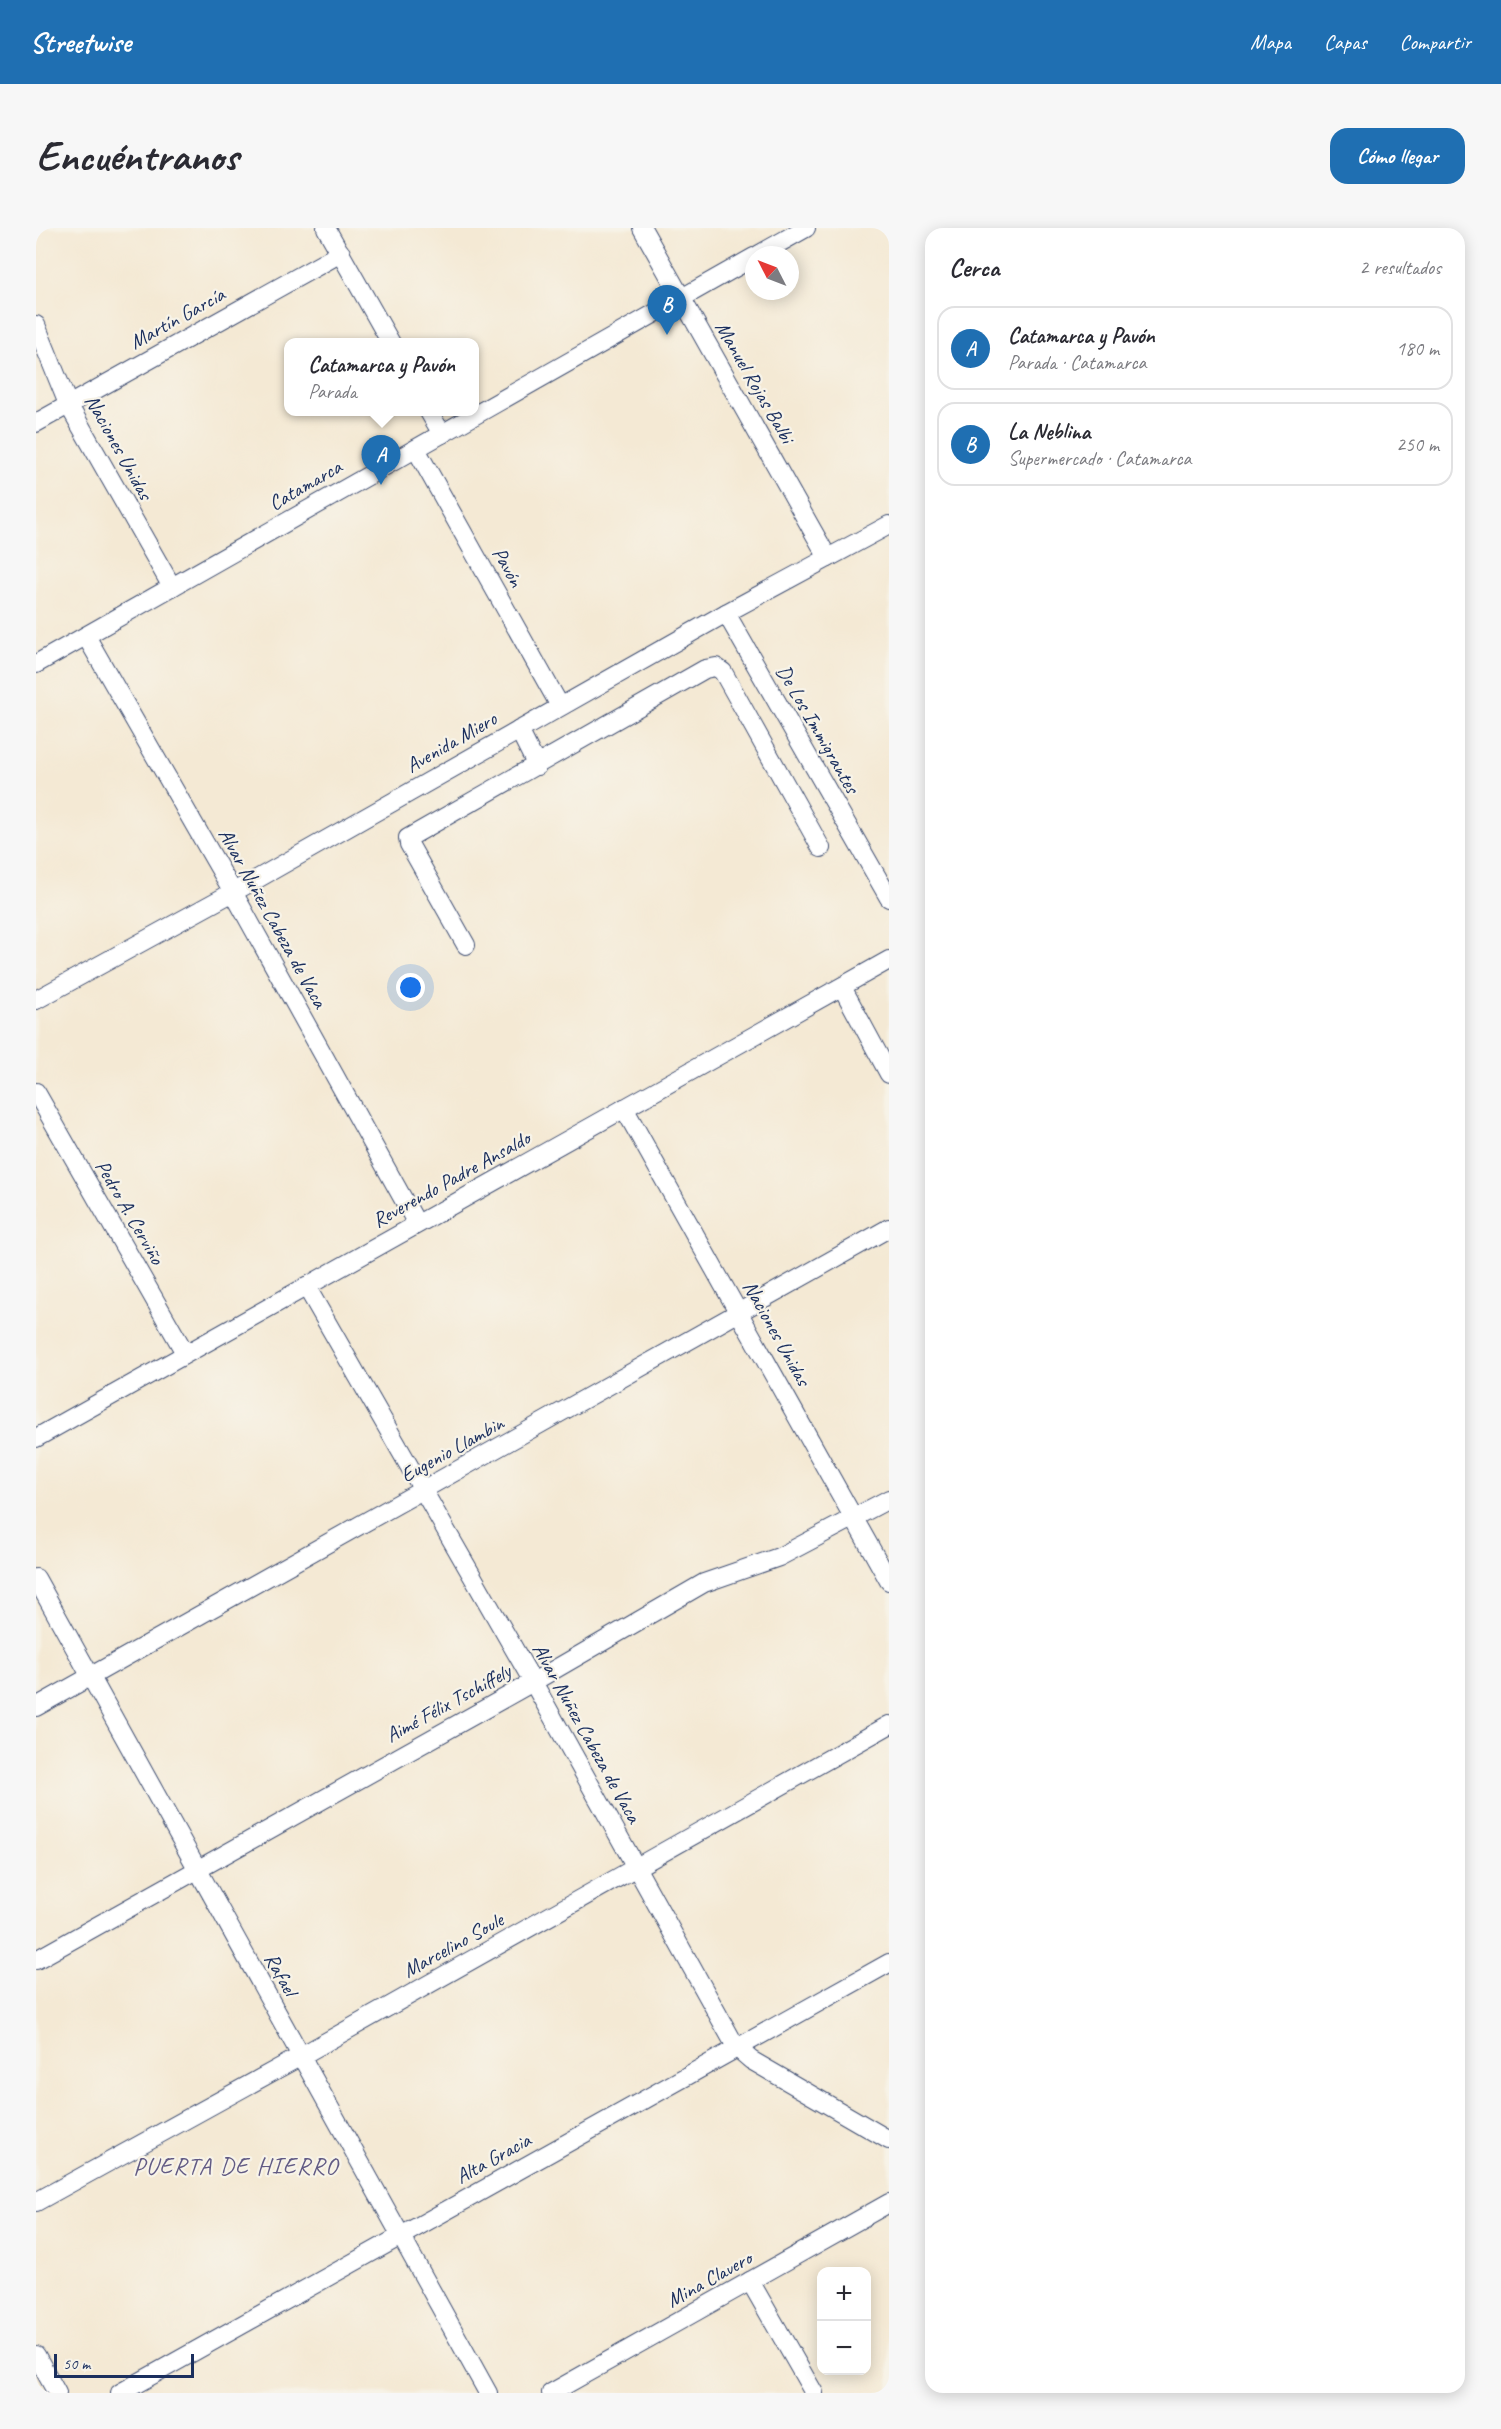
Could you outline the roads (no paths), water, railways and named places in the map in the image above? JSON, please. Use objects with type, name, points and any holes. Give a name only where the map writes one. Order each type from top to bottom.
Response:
[{"type":"street","points":[[326,228],[389,338]]},
{"type":"street","name":"Manuel Rojas Balbi","points":[[642,228],[828,558]]},
{"type":"street","points":[[774,246],[806,228]]},
{"type":"street","name":"Martín García","points":[[36,423],[341,253]]},
{"type":"street","name":"Catamarca","points":[[479,413],[745,262]]},
{"type":"street","name":"Naciones Unidas","points":[[36,325],[68,404],[172,587]]},
{"type":"street","points":[[432,416],[442,434]]},
{"type":"street","name":"Catamarca","points":[[36,664],[474,416]]},
{"type":"street","name":"Pavón","points":[[416,449],[560,706]]},
{"type":"street","name":"Avenida Miero","points":[[36,1000],[233,892],[726,613],[889,525]]},
{"type":"street","name":"De Los Immigrantes","points":[[726,613],[889,898]]},
{"type":"street","name":"Alvar Nuñez Cabeza de Vaca","points":[[86,636],[233,892],[417,1224]]},
{"type":"street","points":[[466,945],[409,844],[408,838],[705,669],[716,667],[723,672],[821,848]]},
{"type":"street","points":[[519,730],[537,766]]},
{"type":"street","name":"Reverendo Padre Ansaldo","points":[[36,1438],[889,960]]},
{"type":"street","points":[[842,987],[889,1074]]},
{"type":"street","name":"Pedro A. Cerviño","points":[[36,1092],[185,1353]]},
{"type":"street","name":"Naciones Unidas","points":[[624,1108],[741,1312],[889,1581]]},
{"type":"street","name":"Eugenio Llambin","points":[[36,1707],[889,1228]]},
{"type":"street","name":"Alvar Nuñez Cabeza de Vaca","points":[[306,1286],[533,1682],[736,2047],[751,2060],[889,2140]]},
{"type":"street","name":"Aimé Félix Tschiffely","points":[[36,1960],[533,1682],[704,1583],[779,1557],[855,1519],[889,1499]]},
{"type":"street","name":"Rafael","points":[[36,1578],[488,2393]]},
{"type":"street","name":"Marcelino Soule","points":[[36,2202],[301,2056],[889,1725]]},
{"type":"street","name":"Alta Gracia","points":[[120,2393],[889,1963]]},
{"type":"street","name":"Mina Clavero","points":[[550,2393],[889,2203]]},
{"type":"street","points":[[750,2281],[814,2393]]},
{"type":"street","points":[[36,2355],[57,2393]]},
{"type":"place","name":"La Neblina","points":[[667,335]]},
{"type":"place","name":"Catamarca y Pavón","points":[[381,485]]},
{"type":"district","name":"PUERTA DE HIERRO","points":[[236,2166]]}]
